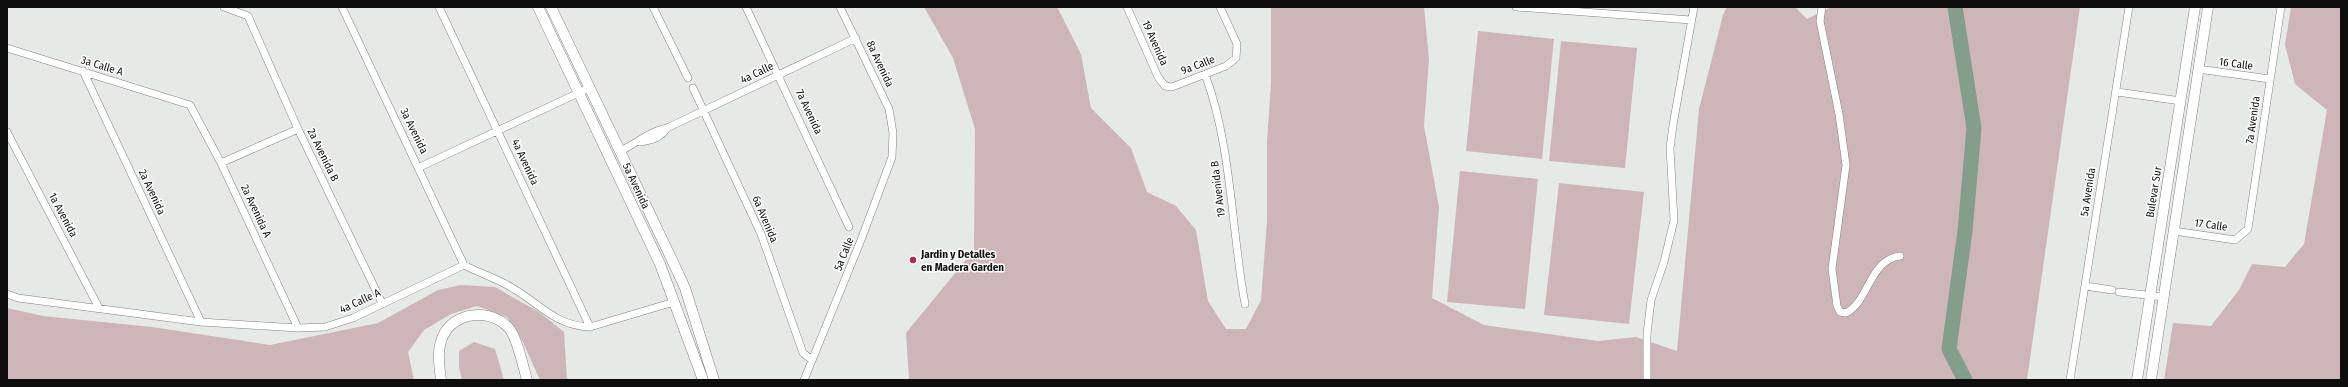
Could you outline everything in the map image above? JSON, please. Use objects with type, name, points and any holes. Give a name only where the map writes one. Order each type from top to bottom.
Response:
[{"type":"main road","name":"5a Avenida","points":[[538,7],[660,264],[703,380]]},
{"type":"main road","name":"5a Avenida","points":[[551,7],[685,288],[714,380]]},
{"type":"main road","name":"Bulevar Sur","points":[[2137,380],[2195,7]]},
{"type":"main road","points":[[2151,380],[2208,7]]},
{"type":"main road","points":[[441,380],[438,351],[445,332],[458,320],[475,314],[497,319],[511,330],[527,380]]},
{"type":"street","name":"2a Avenida B","points":[[224,7],[248,16],[298,129],[382,303]]},
{"type":"street","name":"3a Avenida","points":[[342,7],[420,167],[464,265]]},
{"type":"street","name":"4a Avenida","points":[[439,7],[590,327]]},
{"type":"street","points":[[654,7],[688,78]]},
{"type":"street","name":"7a Avenida","points":[[746,7],[849,227]]},
{"type":"street","name":"8a Avenida","points":[[840,7],[889,109],[893,133]]},
{"type":"street","name":"19 Avenida","points":[[1127,7],[1158,76],[1165,86]]},
{"type":"street","name":"9a Calle","points":[[1165,86],[1172,87],[1226,66],[1236,58],[1237,44],[1220,7]]},
{"type":"street","points":[[1516,7],[1691,20]]},
{"type":"street","points":[[1648,380],[1647,334],[1651,300],[1664,262],[1674,220],[1670,148],[1676,101],[1694,7]]},
{"type":"street","points":[[1822,7],[1820,21],[1839,114],[1846,165],[1832,269],[1837,306],[1840,312],[1846,313],[1854,308],[1871,277],[1889,260],[1900,256]]},
{"type":"street","name":"5a Avenida","points":[[2070,380],[2117,92],[2129,7]]},
{"type":"street","name":"7a Avenida","points":[[2244,235],[2248,229],[2281,7]]},
{"type":"street","name":"4a Calle","points":[[619,152],[640,142],[652,140],[663,135],[667,128],[856,38]]},
{"type":"street","name":"3a Calle A","points":[[7,48],[190,105]]},
{"type":"street","name":"16 Calle","points":[[2198,69],[2270,79]]},
{"type":"street","name":"2a Avenida","points":[[83,71],[201,322]]},
{"type":"street","name":"19 Avenida B","points":[[1205,74],[1220,121],[1236,254],[1245,304]]},
{"type":"street","points":[[420,167],[590,88]]},
{"type":"street","name":"6a Avenida","points":[[693,88],[761,234],[803,353],[812,360]]},
{"type":"street","points":[[2117,92],[2181,100]]},
{"type":"street","name":"2a Avenida A","points":[[190,105],[221,163],[298,328]]},
{"type":"street","points":[[221,163],[298,129]]},
{"type":"street","name":"1a Avenida","points":[[7,132],[99,308]]},
{"type":"street","name":"5a Calle","points":[[804,380],[861,240],[892,157],[893,133]]},
{"type":"street","name":"17 Calle","points":[[2174,231],[2235,240],[2244,235]]},
{"type":"street","points":[[464,265],[514,288],[556,319],[578,326],[590,327],[674,302]]},
{"type":"street","name":"4a Calle A","points":[[7,294],[18,298],[201,322],[298,328],[325,327],[353,318],[382,303],[456,271],[464,265]]},
{"type":"street","points":[[2085,286],[2164,297]]},
{"type":"shaded area","points":[[924,7],[1057,7],[1081,54],[1091,108],[1131,148],[1147,192],[1176,206],[1196,230],[1208,301],[1226,329],[1246,329],[1261,300],[1267,221],[1267,141],[1271,84],[1271,7],[1424,7],[1429,59],[1424,126],[1439,207],[1432,298],[1484,325],[1598,341],[1636,337],[1677,351],[1699,109],[1723,15],[1727,7],[1795,7],[1807,19],[1832,7],[2080,7],[2027,380],[909,380],[906,333],[974,250],[975,129],[953,58]]},
{"type":"shaded area","points":[[2291,7],[2341,7],[2341,380],[2164,380],[2173,323],[2211,326],[2239,290],[2252,264],[2285,267],[2304,244],[2327,110],[2295,84],[2285,45]]},
{"type":"shaded area","points":[[1478,31],[1554,39],[1542,159],[1466,151]]},
{"type":"shaded area","points":[[1561,41],[1637,48],[1625,168],[1549,161]]},
{"type":"shaded area","points":[[1460,171],[1538,179],[1525,309],[1447,302]]},
{"type":"shaded area","points":[[1559,183],[1644,192],[1629,324],[1544,315]]},
{"type":"shaded area","points":[[461,285],[495,287],[539,312],[564,332],[567,380],[540,380],[522,340],[507,317],[477,306],[451,314],[424,330],[408,352],[414,380],[7,380],[7,308],[43,316],[152,327],[270,345],[378,323],[438,290]]},
{"type":"shaded area","points":[[474,342],[495,349],[504,380],[462,380],[459,367],[459,351]]},
{"type":"waterway","points":[[1955,7],[1974,128],[1965,231],[1949,349],[1965,380]]},
{"type":"place","name":"Jardin y Detalles en Madera Garden","points":[[913,260]]}]
